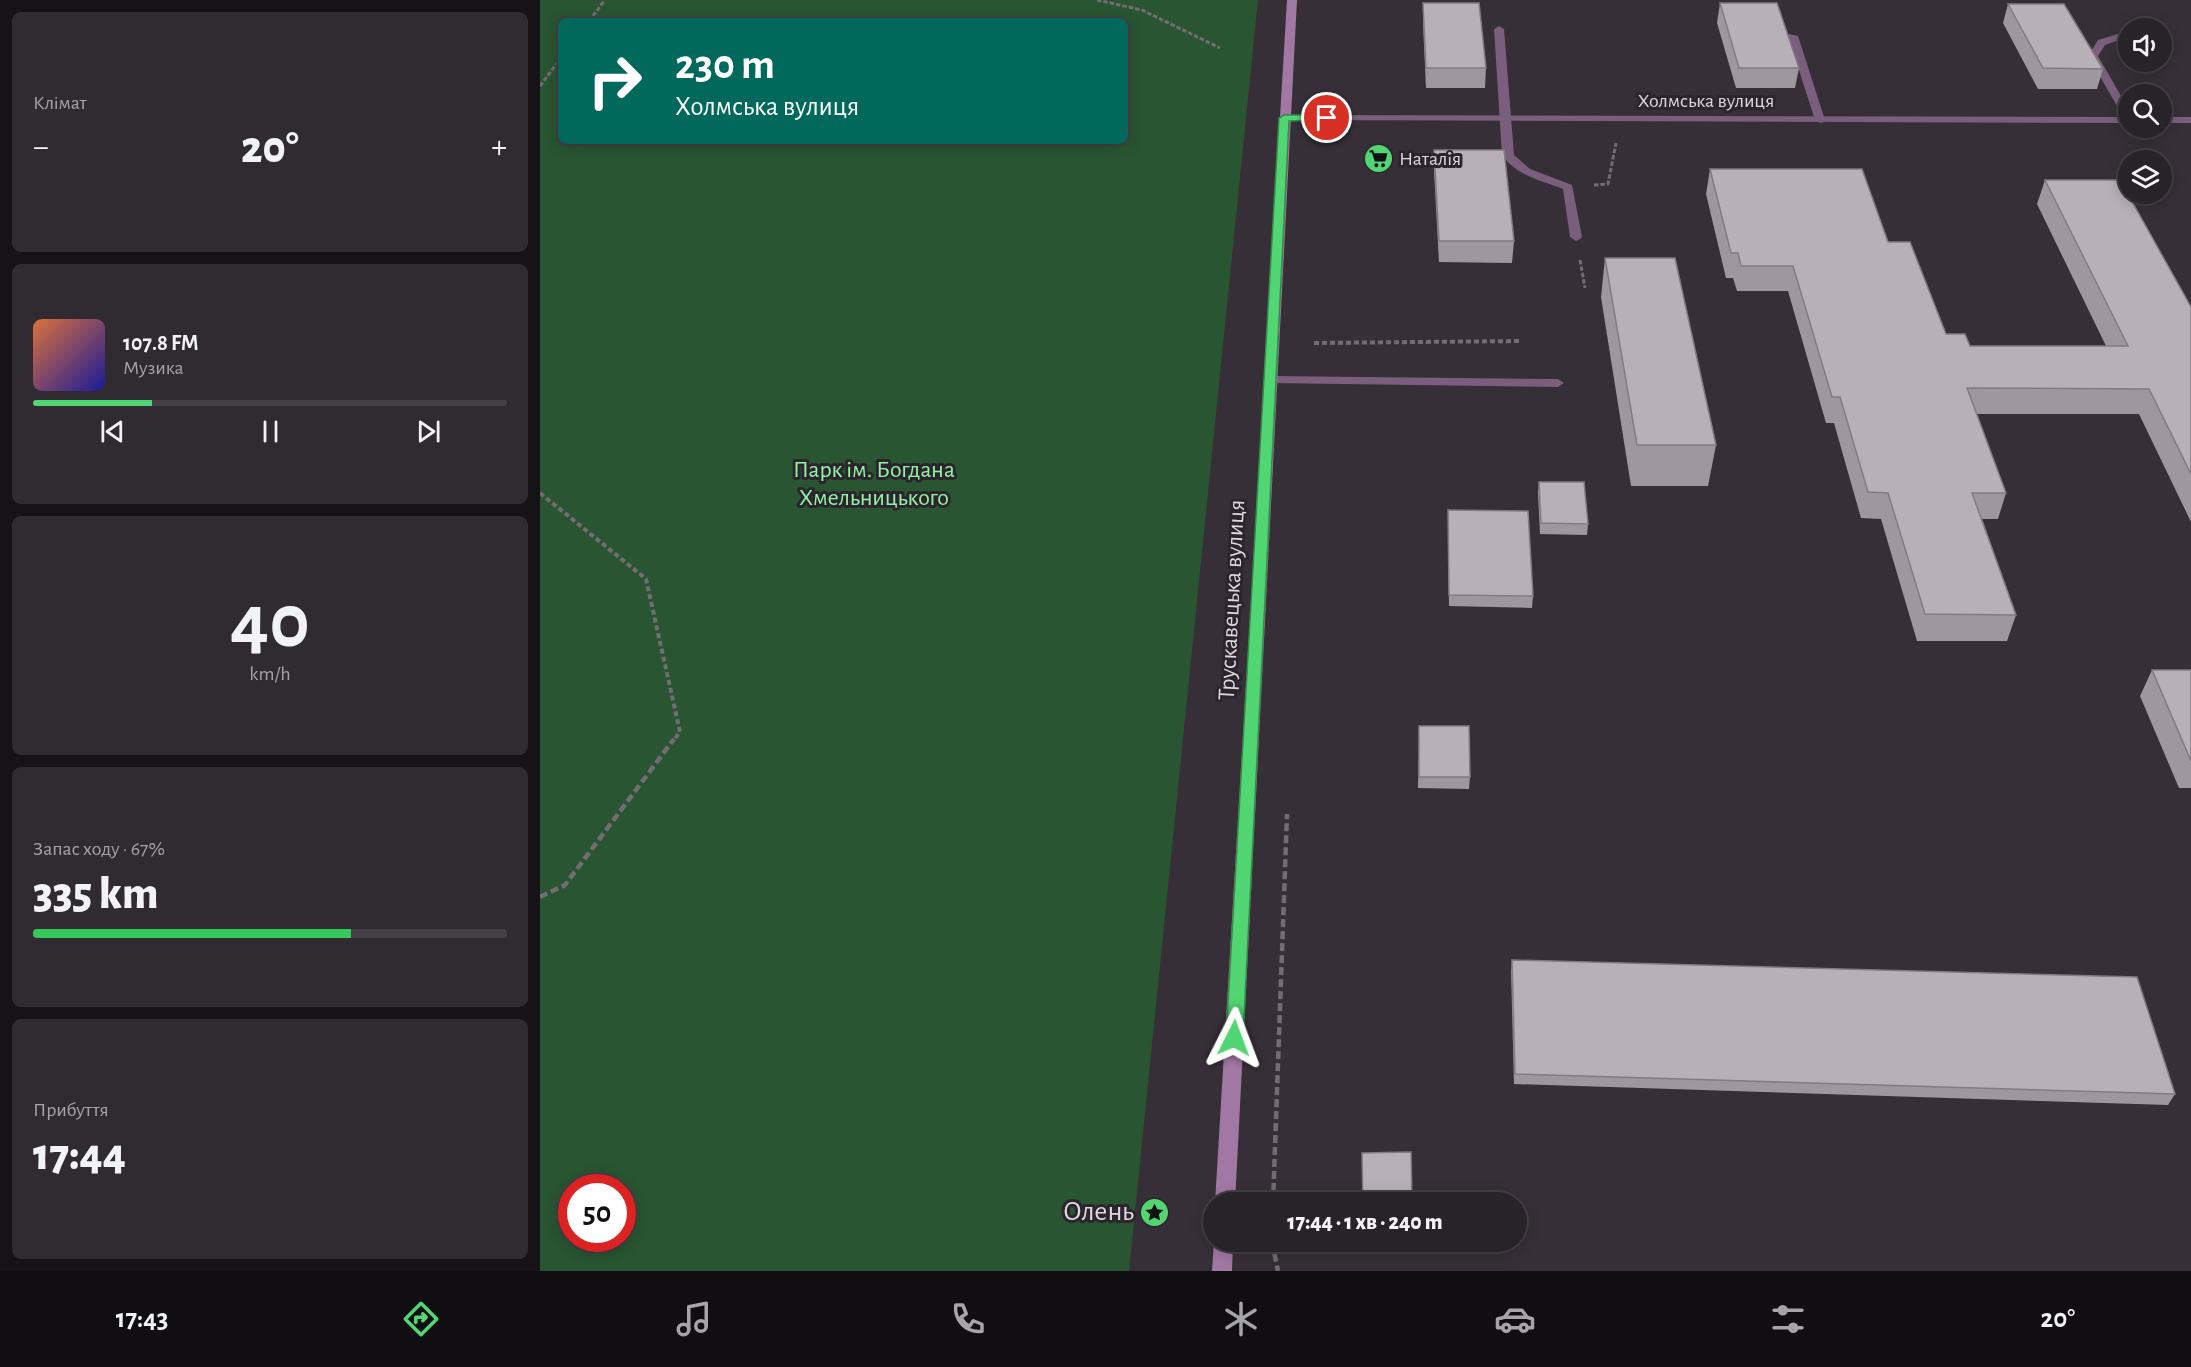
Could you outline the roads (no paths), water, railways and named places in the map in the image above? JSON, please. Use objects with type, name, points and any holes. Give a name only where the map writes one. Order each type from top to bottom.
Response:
[{"type":"main road","name":"Трускавецька вулиця","points":[[1227,1192],[1292,0]]},
{"type":"main road","points":[[1222,1271],[1223,1252]]},
{"type":"street","points":[[1499,29],[1508,155],[1511,162],[1519,168],[1568,187],[1576,237]]},
{"type":"street","points":[[1793,36],[1820,120]]},
{"type":"street","points":[[2118,37],[2101,41],[2094,48],[2093,56],[2118,100]]},
{"type":"street","name":"Холмська вулиця","points":[[1284,118],[1820,120],[2118,118]]},
{"type":"street","points":[[2172,120],[2191,120]]},
{"type":"street","points":[[1270,380],[1558,383]]},
{"type":"place","name":"Наталія","points":[[1378,159]]},
{"type":"place","name":"Олень","points":[[1155,1212]]},
{"type":"park label","name":"Парк ім. Богдана Хмельницького","points":[[874,484]]}]
